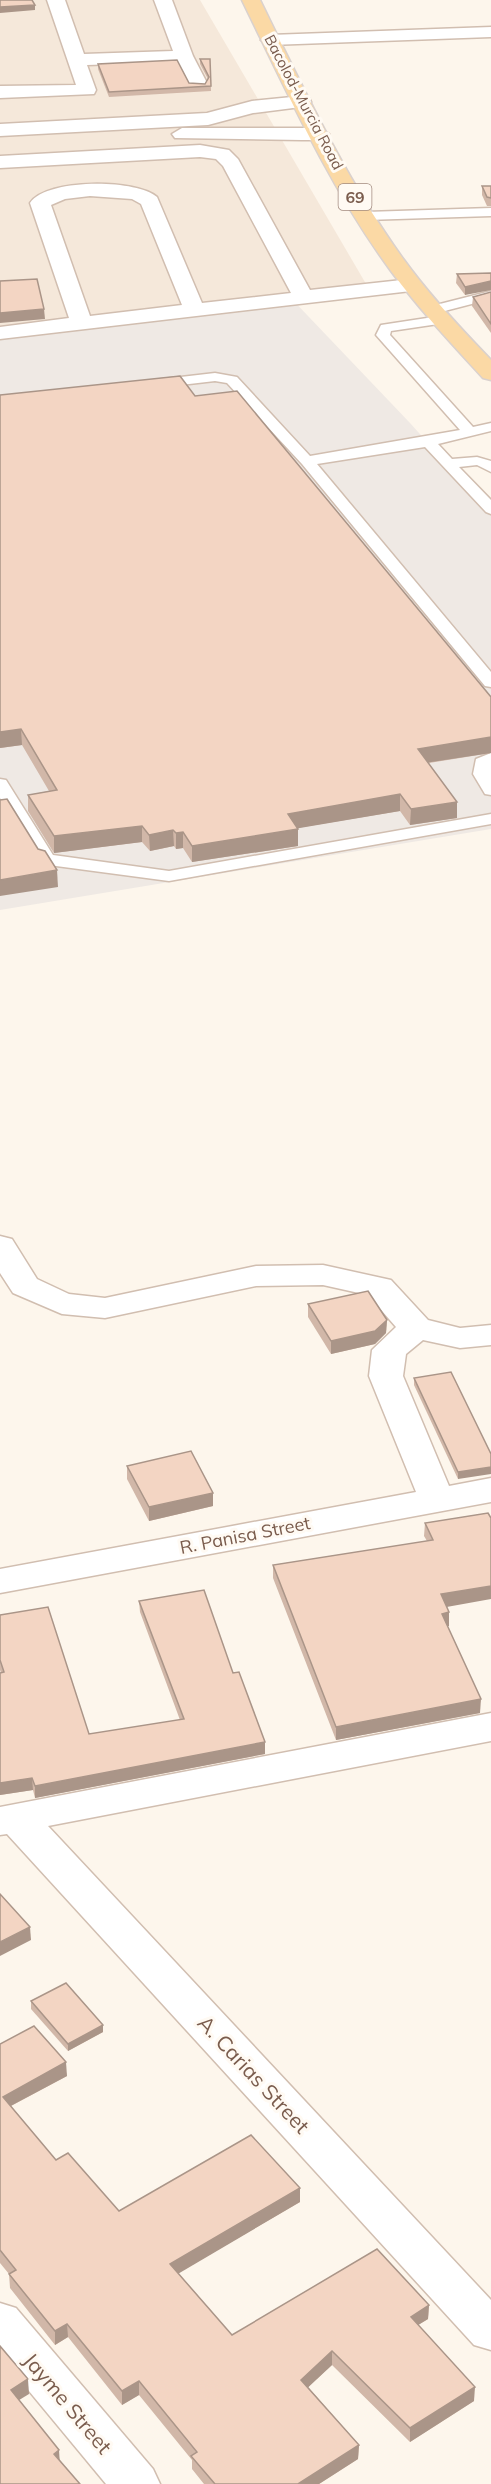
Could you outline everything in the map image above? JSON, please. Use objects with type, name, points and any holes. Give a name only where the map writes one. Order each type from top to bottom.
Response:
[{"type":"main road","name":"Bacolod-Murcia Road","points":[[251,0],[319,134],[366,216],[411,285],[491,373]]},
{"type":"street","points":[[56,0],[87,90],[104,124]]},
{"type":"street","points":[[163,0],[184,56],[198,82]]},
{"type":"street","points":[[270,40],[491,32]]},
{"type":"street","points":[[76,60],[184,56]]},
{"type":"street","points":[[0,92],[87,90]]},
{"type":"street","points":[[0,142],[149,129],[208,119],[252,107],[302,102]]},
{"type":"street","points":[[0,130],[104,124],[149,129],[278,136],[319,134]]},
{"type":"street","points":[[0,162],[200,151],[222,154],[231,163],[304,298]]},
{"type":"street","points":[[82,324],[40,203],[49,196],[99,190],[143,195],[150,201],[194,310]]},
{"type":"street","points":[[0,333],[411,285]]},
{"type":"street","points":[[0,1246],[25,1286],[63,1304],[105,1308],[256,1276],[323,1275],[379,1287],[416,1328],[460,1338],[491,1335]]},
{"type":"street","points":[[416,1328],[389,1350],[386,1376],[437,1500]]},
{"type":"street","name":"R. Panisa Street","points":[[0,1581],[491,1490]]},
{"type":"street","points":[[8,1820],[491,1727]]},
{"type":"street","name":"A. Carias Street","points":[[8,1820],[491,2331]]},
{"type":"street","name":"Jayme Street","points":[[0,2322],[136,2484]]},
{"type":"lane","points":[[366,216],[491,212]]},
{"type":"lane","points":[[469,431],[383,335],[386,328],[436,315],[491,294]]},
{"type":"lane","points":[[136,387],[215,377],[232,380],[307,461],[491,682]]},
{"type":"lane","points":[[307,461],[428,442],[491,427]]},
{"type":"lane","points":[[428,442],[491,509]]},
{"type":"lane","points":[[448,464],[476,460],[486,462],[491,468]]},
{"type":"lane","points":[[491,758],[482,763],[482,774],[491,790]]},
{"type":"lane","points":[[0,784],[47,860],[80,862],[169,876],[491,819]]},
{"type":"shaded area","points":[[0,0],[200,0],[369,289],[0,331]]},
{"type":"shaded area","points":[[288,295],[410,423],[491,513],[491,829],[0,910],[0,331]]},
{"type":"building","points":[[0,0],[32,0],[35,5],[0,7]]},
{"type":"building","points":[[200,59],[210,59],[211,86],[109,92],[98,64],[177,60],[189,83],[205,84],[209,77]]},
{"type":"building","points":[[482,186],[491,186],[491,198],[487,197]]},
{"type":"building","points":[[491,273],[491,281],[465,287],[457,274]]},
{"type":"building","points":[[37,279],[44,309],[0,313],[0,281]]},
{"type":"building","points":[[491,292],[491,324],[473,297]]},
{"type":"building","points":[[180,376],[195,396],[237,391],[491,697],[491,737],[418,749],[457,802],[411,809],[400,794],[288,814],[298,829],[192,846],[183,832],[176,833],[173,830],[149,835],[142,826],[54,836],[28,795],[57,790],[21,729],[0,732],[0,395]]},
{"type":"building","points":[[7,799],[38,849],[45,851],[57,870],[0,880],[0,800]]},
{"type":"building","points":[[368,1291],[387,1320],[375,1331],[331,1341],[308,1304]]},
{"type":"building","points":[[451,1372],[491,1454],[491,1467],[458,1472],[414,1378]]},
{"type":"building","points":[[191,1451],[213,1493],[149,1507],[127,1466]]},
{"type":"building","points":[[488,1513],[491,1518],[491,1586],[441,1594],[449,1612],[442,1614],[481,1699],[336,1727],[273,1565],[433,1540],[425,1523]]},
{"type":"building","points":[[204,1590],[233,1673],[239,1672],[265,1742],[35,1786],[32,1778],[0,1783],[0,1673],[4,1672],[0,1660],[0,1615],[48,1607],[89,1734],[184,1719],[139,1601]]},
{"type":"building","points":[[0,1894],[30,1927],[0,1942]]},
{"type":"building","points":[[66,1983],[103,2025],[68,2044],[31,2001]]},
{"type":"building","points":[[34,2026],[66,2062],[3,2097],[56,2160],[68,2153],[119,2211],[251,2135],[300,2188],[170,2264],[232,2335],[377,2249],[429,2305],[411,2317],[475,2387],[410,2428],[332,2351],[301,2380],[359,2445],[298,2484],[215,2484],[191,2456],[197,2452],[139,2381],[122,2391],[67,2324],[55,2331],[9,2274],[16,2270],[0,2250],[0,2044]]},
{"type":"building","points":[[0,2346],[28,2379],[11,2390],[59,2450],[54,2454],[80,2484],[0,2484]]}]
